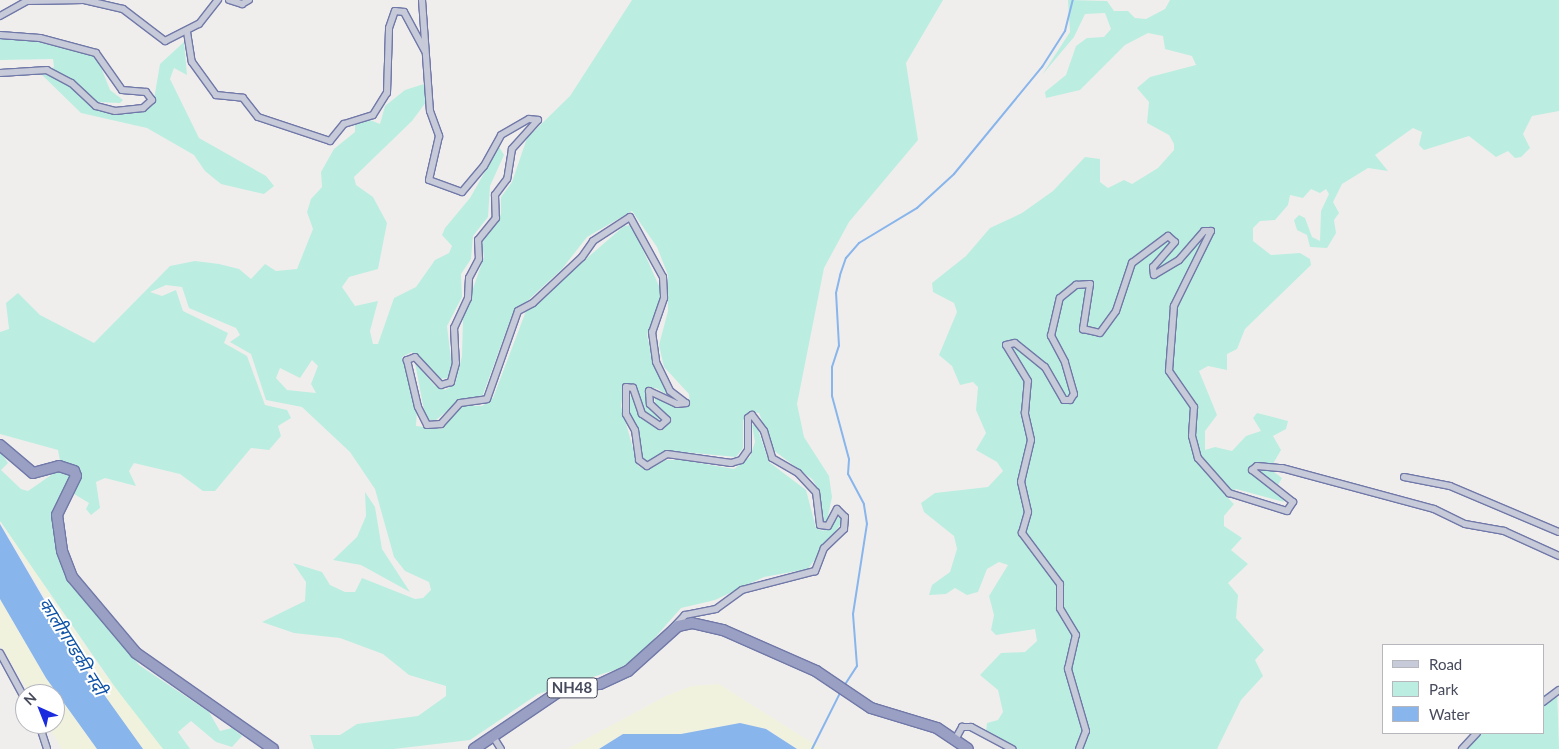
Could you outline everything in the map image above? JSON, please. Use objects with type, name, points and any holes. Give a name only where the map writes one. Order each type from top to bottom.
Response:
[{"type":"highway","points":[[0,444],[33,473],[59,466],[74,471],[76,476],[57,515],[62,551],[72,577],[136,653],[272,749]]},
{"type":"highway","name":"NH48","points":[[474,749],[494,738],[562,690],[600,684],[628,671],[671,633],[692,623],[712,626],[827,678],[882,714],[920,722],[956,738],[968,749]]},
{"type":"street","points":[[0,16],[27,1],[84,0],[122,9],[161,41],[187,32],[205,19],[218,0]]},
{"type":"street","points":[[229,0],[242,4],[249,0]]},
{"type":"street","points":[[422,0],[425,52]]},
{"type":"street","points":[[187,32],[192,62],[216,95],[242,97],[258,117],[330,141],[344,124],[373,115],[387,93],[389,28],[395,11],[404,12],[425,52],[430,69],[431,119],[439,136],[428,172],[432,182],[462,192],[484,166],[501,135],[529,119],[538,120],[512,149],[507,179],[495,193],[496,218],[478,240],[479,259],[469,278],[468,298],[454,328],[456,363],[451,382],[441,385],[415,357],[407,360],[418,408],[427,425],[441,424],[460,403],[487,400],[518,311],[533,303],[593,241],[630,217],[638,226],[665,290],[653,323],[656,362],[670,391],[686,403],[677,404],[649,392],[650,404],[667,420],[660,426],[642,414],[633,388],[626,387],[626,414],[635,430],[638,460],[647,466],[667,454],[731,463],[741,460],[748,450],[748,418],[752,415],[764,431],[772,458],[798,473],[816,492],[820,524],[828,526],[837,509],[843,513],[844,529],[824,548],[815,571],[742,590],[716,609],[681,617],[671,633]]},
{"type":"street","points":[[0,35],[40,38],[96,53],[122,90],[146,92],[152,100],[143,108],[115,111],[96,106],[71,83],[46,70],[0,73]]},
{"type":"street","points":[[1079,749],[1086,731],[1068,669],[1076,635],[1060,608],[1060,584],[1022,533],[1028,512],[1021,482],[1031,440],[1025,413],[1028,381],[1006,345],[1015,343],[1045,367],[1064,400],[1070,400],[1074,394],[1065,362],[1051,336],[1060,298],[1076,284],[1090,284],[1082,329],[1100,333],[1116,311],[1137,257],[1174,237],[1167,254],[1151,270],[1157,275],[1179,260],[1207,229],[1211,237],[1174,306],[1169,371],[1194,407],[1193,442],[1214,480],[1244,499],[1287,511],[1293,502],[1252,470],[1257,466],[1282,468],[1434,508],[1465,524],[1504,532],[1559,556]]},
{"type":"street","points":[[1404,477],[1450,486],[1559,532]]},
{"type":"street","points":[[0,653],[17,684]]},
{"type":"street","points":[[1544,701],[1559,690]]},
{"type":"street","points":[[956,738],[962,727],[970,727],[1012,749]]},
{"type":"street","points":[[42,734],[47,749]]},
{"type":"street","points":[[1462,749],[1476,734]]},
{"type":"street","points":[[494,738],[501,749]]},
{"type":"green space","points":[[632,0],[943,0],[906,63],[918,140],[849,222],[824,268],[797,404],[804,437],[829,476],[832,497],[827,521],[822,521],[820,492],[812,479],[773,450],[759,413],[749,411],[743,421],[743,448],[736,457],[673,451],[646,462],[642,459],[628,409],[631,394],[637,412],[661,431],[672,420],[656,407],[654,394],[681,408],[690,406],[689,394],[664,367],[659,345],[668,311],[668,275],[657,247],[632,211],[587,237],[562,269],[512,315],[481,400],[459,401],[436,420],[429,420],[424,410],[415,363],[435,386],[445,390],[455,384],[462,356],[463,317],[484,257],[482,243],[501,214],[501,197],[512,182],[527,138],[570,96]]},
{"type":"green space","points":[[1068,0],[1107,1],[1114,11],[1128,11],[1135,18],[1146,19],[1165,9],[1170,0],[1559,0],[1559,111],[1532,116],[1523,134],[1530,148],[1521,157],[1515,158],[1508,151],[1496,157],[1469,136],[1424,150],[1419,145],[1422,132],[1413,128],[1375,155],[1388,171],[1368,168],[1342,184],[1333,202],[1339,213],[1334,220],[1336,233],[1327,248],[1310,247],[1307,235],[1297,230],[1294,220],[1299,215],[1305,218],[1312,237],[1320,241],[1321,211],[1329,194],[1326,189],[1320,193],[1311,189],[1303,198],[1290,195],[1288,205],[1275,220],[1260,221],[1253,228],[1253,241],[1271,255],[1300,253],[1310,259],[1311,265],[1245,329],[1237,349],[1227,354],[1227,370],[1208,366],[1199,371],[1217,415],[1205,431],[1205,450],[1215,447],[1232,451],[1246,436],[1261,431],[1253,418],[1257,413],[1288,421],[1286,429],[1273,436],[1281,450],[1270,469],[1282,478],[1277,487],[1284,502],[1236,489],[1224,494],[1234,504],[1224,516],[1224,526],[1242,538],[1231,550],[1248,564],[1228,583],[1238,595],[1236,618],[1264,650],[1255,660],[1263,676],[1241,700],[1217,749],[1016,749],[986,731],[987,723],[998,720],[1003,712],[998,690],[980,675],[1001,653],[1025,652],[1037,641],[1035,629],[996,635],[991,630],[994,615],[989,596],[1008,565],[999,562],[987,569],[978,592],[967,595],[955,588],[946,594],[929,595],[932,585],[950,572],[957,549],[954,536],[924,512],[921,503],[935,493],[988,487],[1003,471],[997,462],[976,450],[986,433],[976,410],[978,387],[973,382],[960,385],[952,366],[939,355],[957,312],[954,303],[933,292],[932,283],[966,256],[990,228],[1022,213],[1053,191],[1085,157],[1100,159],[1100,182],[1108,188],[1124,180],[1132,184],[1158,168],[1174,150],[1174,144],[1169,135],[1147,123],[1149,102],[1137,88],[1150,77],[1196,65],[1192,56],[1165,49],[1163,36],[1148,33],[1125,45],[1080,90],[1046,98],[1045,92],[1066,75],[1076,46],[1087,38],[1104,37],[1111,29],[1105,13],[1085,14],[1074,37],[1042,75],[1070,32]]},
{"type":"green space","points":[[0,38],[38,42],[97,57],[110,90],[123,100],[120,103],[97,102],[71,86],[88,104],[116,113],[145,110],[153,105],[160,64],[184,42],[187,75],[174,68],[170,79],[199,138],[266,176],[274,186],[264,194],[221,184],[205,171],[194,155],[147,128],[81,113],[41,74],[54,67],[53,59],[0,60]]},
{"type":"green space","points":[[424,84],[432,94],[412,121],[354,177],[356,185],[373,197],[387,223],[378,269],[349,277],[342,287],[355,306],[378,301],[370,331],[373,344],[378,344],[394,298],[416,287],[435,260],[449,253],[452,246],[442,235],[445,228],[470,198],[499,147],[504,155],[490,186],[488,217],[473,236],[471,259],[461,274],[462,297],[447,326],[452,368],[448,378],[438,379],[412,352],[402,357],[417,410],[416,426],[442,429],[462,405],[482,406],[493,398],[526,311],[624,226],[632,225],[662,293],[647,335],[654,366],[664,387],[680,402],[656,388],[645,390],[648,405],[663,424],[647,414],[637,392],[624,386],[621,406],[638,466],[647,470],[666,460],[682,460],[734,469],[750,457],[755,442],[752,425],[756,424],[769,462],[806,490],[816,528],[823,531],[840,516],[842,522],[808,569],[764,577],[715,600],[681,608],[638,657],[618,669],[538,694],[470,740],[394,749],[314,749],[310,735],[340,735],[357,724],[418,716],[446,696],[446,686],[409,675],[383,654],[340,638],[294,633],[262,622],[305,601],[306,582],[293,563],[322,572],[330,585],[345,592],[355,592],[362,578],[415,599],[423,598],[431,590],[429,582],[405,571],[394,557],[375,489],[350,452],[302,407],[266,400],[251,354],[230,342],[240,335],[236,328],[189,308],[182,287],[166,285],[150,292],[162,296],[176,290],[183,311],[228,333],[224,343],[247,356],[265,405],[287,410],[291,418],[278,426],[281,436],[269,450],[251,448],[215,491],[203,491],[180,474],[134,463],[129,471],[136,486],[105,478],[96,482],[100,508],[91,515],[86,509],[89,503],[74,494],[80,472],[60,461],[58,450],[0,434],[0,332],[9,329],[6,303],[18,293],[40,315],[94,343],[170,266],[195,261],[219,264],[239,269],[251,279],[265,264],[276,271],[297,269],[313,229],[307,212],[311,199],[322,187],[321,172],[334,149],[355,132],[355,124],[365,118],[380,124],[385,106],[405,90]],"holes":[[[312,360],[318,366],[311,384],[316,393],[287,390],[276,378],[280,368],[300,378]]]},
{"type":"green space","points":[[0,451],[8,463],[1,470],[21,489],[28,491],[57,471],[72,475],[57,508],[58,550],[93,606],[139,665],[209,712],[220,731],[232,728],[242,736],[232,747],[216,742],[191,721],[178,732],[190,749],[163,749],[146,732],[0,521]]},
{"type":"green space","points":[[365,492],[375,507],[382,549],[410,592],[361,565],[333,560],[357,537],[366,516]]},
{"type":"green space","points":[[1557,687],[1559,749],[1459,749],[1472,734],[1544,734],[1544,695]]},
{"type":"sand","points":[[0,521],[100,668],[163,749],[143,749],[109,704]]},
{"type":"sand","points":[[0,599],[50,684],[24,684],[0,645]]},
{"type":"sand","points":[[719,684],[822,749],[797,749],[767,729],[740,723],[681,734],[623,734],[599,749],[567,749],[666,696],[691,686]]},
{"type":"sand","points":[[65,704],[97,749],[62,749],[53,734],[65,734]]},
{"type":"water","points":[[0,524],[80,661],[143,749],[97,749],[65,704],[65,684],[50,684],[0,599]]},
{"type":"water","points":[[740,723],[766,729],[797,749],[599,749],[623,734],[681,734]]},
{"type":"waterway","points":[[844,686],[857,666],[853,614],[867,524],[864,504],[848,474],[849,459],[832,396],[832,367],[839,346],[836,293],[840,275],[846,258],[859,243],[917,208],[954,174],[1042,67],[1065,31],[1073,0]]},
{"type":"waterway","points":[[812,749],[840,693]]},
{"type":"water label","name":"कालीगण्डकी नदी","points":[[73,646]]}]
